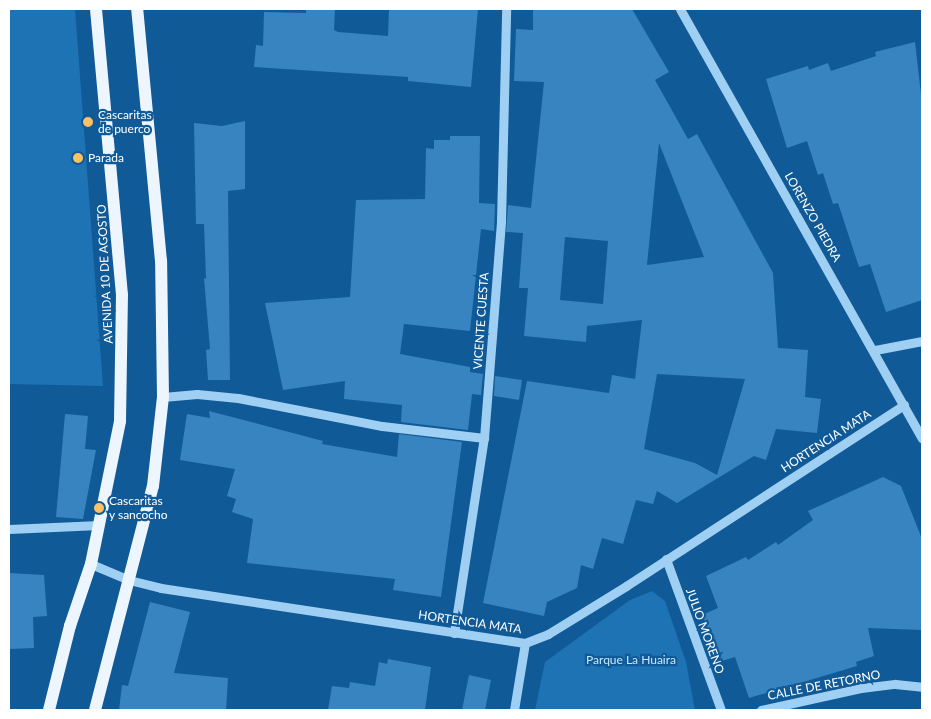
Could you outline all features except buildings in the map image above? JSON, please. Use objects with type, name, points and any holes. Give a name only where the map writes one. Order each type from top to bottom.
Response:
[{"type":"main road","name":"AVENIDA 10 DE AGOSTO","points":[[49,710],[70,626],[91,564],[120,421],[123,354],[119,249],[96,9]]},
{"type":"main road","points":[[95,710],[152,486],[163,397],[161,261],[137,9]]},
{"type":"street","name":"VICENTE CUESTA","points":[[454,633],[484,438],[501,221],[506,9]]},
{"type":"street","name":"LORENZO PIEDRA","points":[[680,9],[875,350],[922,438]]},
{"type":"street","points":[[875,350],[922,341]]},
{"type":"street","points":[[163,397],[197,394],[238,398],[382,426],[484,438]]},
{"type":"street","name":"HORTENCIA MATA","points":[[91,564],[129,580],[161,588],[525,643],[548,634],[904,405]]},
{"type":"street","points":[[9,529],[99,525]]},
{"type":"street","name":"JULIO MORENO","points":[[666,559],[720,710]]},
{"type":"street","points":[[514,710],[525,643]]},
{"type":"street","name":"CALLE DE RETORNO","points":[[761,710],[861,688],[895,684],[922,687]]},
{"type":"green space","points":[[9,9],[75,9],[103,386],[9,384]]},
{"type":"green space","name":"Parque La Huaira","points":[[652,591],[665,601],[686,662],[695,710],[535,710],[545,662],[630,600]]},
{"type":"place","name":"Cascaritas de puerco","points":[[88,122]]},
{"type":"place","name":"Parada","points":[[78,158]]},
{"type":"place","name":"Cascaritas y sancocho","points":[[99,508]]}]
